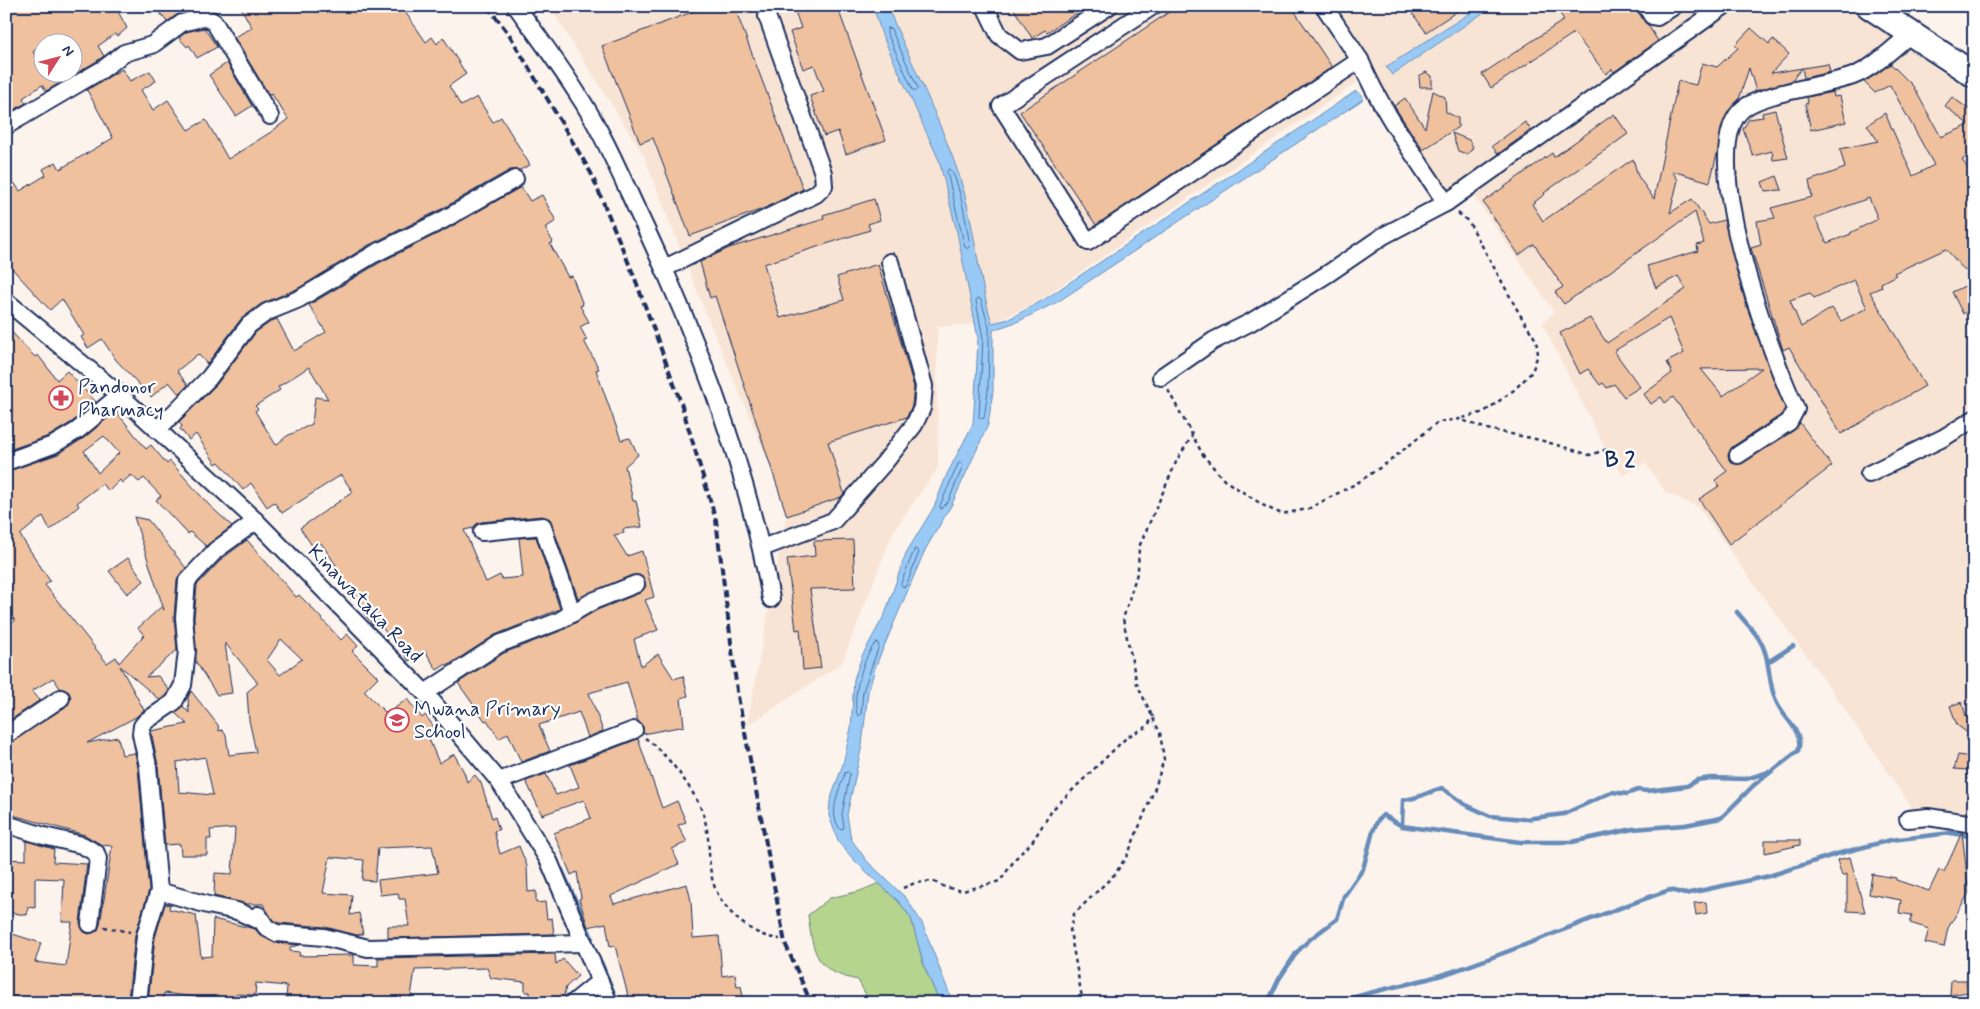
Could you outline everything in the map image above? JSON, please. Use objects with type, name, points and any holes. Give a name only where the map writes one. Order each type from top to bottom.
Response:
[{"type":"highway","points":[[1872,7],[1974,75]]},
{"type":"street","points":[[516,6],[578,93],[604,138],[665,268],[742,476],[762,548],[771,599]]},
{"type":"street","points":[[985,6],[999,35],[1020,51],[1048,46],[1109,6]]},
{"type":"street","points":[[1153,6],[1000,106],[1088,242],[1360,60]]},
{"type":"street","points":[[1324,6],[1360,60],[1393,122],[1446,203]]},
{"type":"street","points":[[1646,6],[1652,16],[1657,17],[1674,6]]},
{"type":"street","points":[[1161,376],[1213,341],[1251,322],[1329,273],[1383,236],[1446,203],[1724,6]]},
{"type":"street","points":[[665,268],[816,194],[824,186],[823,173],[767,16]]},
{"type":"street","points":[[6,126],[103,69],[124,53],[152,45],[187,21],[205,18],[214,22],[270,116]]},
{"type":"street","points":[[1738,455],[1789,422],[1796,409],[1771,351],[1752,292],[1734,215],[1726,171],[1729,140],[1735,117],[1754,102],[1856,75],[1911,34]]},
{"type":"street","points":[[157,430],[210,378],[249,325],[267,312],[299,299],[374,254],[469,206],[515,179]]},
{"type":"street","points":[[762,548],[833,521],[885,462],[914,425],[922,408],[924,386],[890,262]]},
{"type":"street","name":"Kinawataka Road","points":[[6,301],[120,394],[256,521],[425,693],[499,781],[549,861],[609,1003]]},
{"type":"street","points":[[6,462],[53,445],[78,430],[120,394]]},
{"type":"street","points":[[1868,474],[1942,438],[1974,419]]},
{"type":"street","points":[[138,1003],[145,936],[159,891],[148,766],[141,734],[142,726],[146,721],[174,702],[183,685],[187,651],[184,618],[187,581],[216,550],[256,521]]},
{"type":"street","points":[[482,532],[543,526],[551,558],[566,591],[572,614]]},
{"type":"street","points":[[425,693],[499,644],[572,614],[593,601],[636,584]]},
{"type":"street","points":[[6,735],[61,698]]},
{"type":"street","points":[[499,781],[634,730]]},
{"type":"street","points":[[1908,819],[1928,817],[1974,824]]},
{"type":"street","points":[[6,824],[82,845],[96,853],[98,859],[90,924]]},
{"type":"street","points":[[159,891],[237,911],[255,919],[258,915],[266,927],[276,933],[324,937],[368,948],[584,943]]},
{"type":"street","points":[[573,1003],[600,981]]},
{"type":"path","points":[[1161,376],[1192,436],[1224,480],[1266,508],[1282,514],[1308,509],[1357,483],[1387,464],[1438,422],[1484,412],[1514,390],[1532,372],[1538,354],[1536,340],[1519,313],[1470,222],[1446,203]]},
{"type":"path","points":[[1458,419],[1487,429],[1540,440],[1590,455],[1608,450]]},
{"type":"path","points":[[1083,1003],[1070,931],[1074,914],[1116,874],[1128,854],[1155,788],[1164,759],[1160,732],[1138,684],[1123,619],[1138,570],[1139,547],[1177,460],[1192,436]]},
{"type":"path","points":[[903,888],[915,883],[932,881],[945,887],[963,891],[1000,881],[1016,858],[1032,842],[1053,809],[1127,737],[1148,726],[1153,715]]},
{"type":"path","points":[[634,730],[652,743],[682,777],[704,816],[713,883],[724,903],[750,928],[767,938],[780,939]]},
{"type":"path","points":[[90,924],[145,936]]},
{"type":"shaded area","points":[[549,6],[1845,6],[1974,93],[1974,826],[1926,828],[1830,688],[1698,507],[1666,493],[1645,463],[1623,476],[1605,448],[1542,323],[1554,312],[1465,183],[1446,196],[1369,74],[1037,302],[996,322],[937,327],[938,468],[894,530],[842,663],[747,726],[788,507],[706,314],[643,154]]},
{"type":"green space","points":[[879,883],[899,902],[911,918],[924,966],[940,1003],[858,1003],[866,995],[858,980],[833,972],[819,959],[812,940],[808,915],[830,898],[860,891]]},
{"type":"water","points":[[873,6],[887,6],[951,153],[959,175],[973,230],[992,323],[1009,319],[1045,299],[1356,91],[1363,96],[1362,100],[1059,301],[1019,321],[993,330],[993,391],[988,425],[952,504],[925,550],[876,665],[868,692],[862,745],[847,815],[851,839],[867,861],[906,898],[922,923],[953,1003],[940,1003],[924,966],[911,918],[899,902],[856,862],[839,843],[829,816],[830,801],[843,764],[851,728],[854,679],[862,656],[885,614],[906,553],[934,507],[947,474],[973,424],[976,380],[978,338],[957,232],[939,160],[882,35]]},
{"type":"water","points":[[1481,6],[1493,6],[1392,75],[1386,67]]},
{"type":"building","points":[[6,6],[115,6],[127,28],[118,36],[115,34],[98,46],[104,56],[82,70],[82,32],[32,32],[32,82],[61,82],[46,91],[42,85],[23,98],[26,103],[6,114]]},
{"type":"building","points":[[155,6],[216,6],[212,9],[202,7],[179,13],[167,22]]},
{"type":"building","points":[[240,6],[401,6],[426,42],[432,37],[437,44],[443,37],[466,74],[449,86],[461,106],[477,97],[493,122],[501,117],[530,165],[520,170],[510,170],[438,211],[369,245],[299,288],[261,304],[241,319],[207,364],[198,354],[177,371],[188,385],[179,394],[169,382],[151,397],[116,360],[102,339],[88,348],[81,337],[84,335],[62,299],[50,310],[6,262],[6,171],[20,191],[46,175],[43,169],[56,162],[60,169],[113,138],[87,90],[122,69],[130,81],[150,71],[156,81],[141,90],[153,110],[168,100],[188,130],[206,120],[228,159],[271,132],[288,119],[271,93],[269,95],[234,37],[252,28]]},
{"type":"building","points":[[708,6],[734,6],[803,189],[765,208],[690,236],[653,138],[640,143],[602,46]]},
{"type":"building","points":[[793,6],[837,6],[886,140],[846,154],[838,131],[824,136],[810,96],[824,91],[814,65],[803,69],[790,32],[801,28]]},
{"type":"building","points":[[1012,6],[1088,6],[1047,32],[1045,30],[1032,38]]},
{"type":"building","points":[[1178,6],[1291,6],[1332,67],[1096,225],[1020,112]]},
{"type":"building","points":[[1407,6],[1465,6],[1426,32]]},
{"type":"building","points":[[1568,6],[1636,6],[1658,41],[1614,72],[1612,69],[1606,74],[1574,33],[1491,88],[1482,74],[1564,20],[1559,12]]},
{"type":"building","points":[[204,28],[217,47],[197,58],[189,45],[187,47],[179,38],[186,32]]},
{"type":"building","points":[[1751,28],[1769,44],[1773,39],[1789,54],[1771,73],[1802,68],[1791,81],[1756,91],[1749,68],[1739,99],[1722,125],[1710,182],[1672,171],[1678,180],[1670,213],[1692,199],[1709,224],[1724,220],[1746,305],[1785,408],[1781,415],[1732,447],[1728,455],[1729,460],[1734,464],[1743,463],[1794,430],[1800,423],[1832,466],[1729,544],[1699,499],[1719,486],[1715,480],[1727,471],[1673,397],[1665,403],[1661,397],[1651,404],[1644,394],[1672,373],[1667,362],[1684,353],[1669,318],[1614,351],[1640,387],[1624,397],[1614,384],[1607,388],[1603,383],[1600,385],[1588,369],[1580,374],[1560,333],[1590,318],[1607,343],[1686,289],[1678,276],[1656,288],[1647,266],[1698,251],[1697,245],[1704,243],[1695,212],[1564,304],[1555,292],[1563,287],[1534,244],[1519,255],[1483,202],[1552,153],[1554,157],[1614,114],[1628,134],[1544,193],[1532,204],[1543,221],[1633,159],[1638,176],[1654,199],[1678,81],[1696,85],[1702,63],[1717,67],[1738,48],[1735,45]],"holes":[[[1762,368],[1723,396],[1701,369]]]},
{"type":"building","points":[[227,63],[252,106],[236,116],[209,75]]},
{"type":"building","points":[[1828,64],[1830,72],[1804,78],[1802,68]]},
{"type":"building","points":[[1891,64],[1913,86],[1941,137],[1969,125],[1945,106],[1952,97],[1974,113],[1974,152],[1962,160],[1974,177],[1974,264],[1965,271],[1946,249],[1894,273],[1896,275],[1881,283],[1882,287],[1870,292],[1925,386],[1841,434],[1789,347],[1783,350],[1751,248],[1761,245],[1757,221],[1775,218],[1771,208],[1812,197],[1809,181],[1845,168],[1840,149],[1878,141],[1867,125],[1885,113],[1913,176],[1934,165],[1890,85],[1875,93],[1864,82]],"holes":[[[1869,198],[1878,219],[1851,234],[1827,243],[1815,218]],[[1854,280],[1867,308],[1841,321],[1832,308],[1801,327],[1790,300],[1810,293],[1814,298]]]},
{"type":"building","points":[[1426,72],[1432,76],[1432,87],[1420,87],[1419,76]]},
{"type":"building","points":[[1433,91],[1445,97],[1446,112],[1458,118],[1458,127],[1423,150],[1394,106],[1405,98],[1425,128]]},
{"type":"building","points":[[1833,92],[1834,97],[1840,96],[1846,122],[1811,130],[1805,104],[1808,103],[1807,97]]},
{"type":"building","points":[[1775,110],[1788,158],[1773,160],[1772,151],[1753,156],[1743,129],[1749,119],[1763,117],[1762,113]]},
{"type":"building","points":[[1525,122],[1531,130],[1498,154],[1492,146]]},
{"type":"building","points":[[1452,133],[1469,140],[1473,147],[1470,152],[1467,154],[1458,151]]},
{"type":"building","points":[[1777,176],[1782,190],[1765,191],[1762,182]]},
{"type":"building","points":[[521,187],[530,201],[542,195],[556,221],[545,228],[553,242],[550,244],[568,277],[572,276],[583,305],[580,306],[589,322],[580,327],[587,340],[584,341],[599,369],[596,370],[621,440],[630,438],[638,455],[625,466],[633,501],[636,501],[642,527],[623,529],[624,533],[614,535],[627,556],[642,551],[654,597],[645,600],[658,630],[634,639],[641,666],[658,654],[674,679],[683,676],[688,696],[681,698],[684,726],[643,734],[643,727],[638,721],[627,682],[589,693],[603,731],[588,737],[579,712],[539,725],[550,751],[521,762],[508,733],[499,739],[487,720],[485,721],[458,683],[504,653],[563,630],[597,610],[640,593],[646,586],[643,577],[632,575],[578,598],[550,519],[542,516],[481,522],[473,528],[464,530],[486,582],[500,575],[502,579],[523,577],[519,538],[536,537],[560,609],[495,635],[447,666],[446,664],[437,670],[425,651],[409,661],[393,637],[390,638],[378,622],[373,625],[363,612],[365,610],[333,567],[336,565],[321,543],[313,547],[300,528],[353,492],[341,475],[282,513],[274,502],[267,507],[251,483],[243,490],[219,462],[216,464],[196,434],[189,440],[180,429],[182,426],[179,422],[217,384],[256,332],[277,319],[294,351],[326,332],[309,305],[379,263],[447,229]],"holes":[[[309,367],[328,399],[315,397],[312,424],[287,436],[276,445],[255,411],[258,409],[255,406],[280,390],[278,387]]]},
{"type":"building","points":[[874,199],[880,220],[868,224],[870,230],[764,264],[780,318],[844,300],[837,277],[878,264],[914,387],[912,405],[907,417],[828,442],[844,493],[841,497],[787,516],[715,296],[710,298],[700,262],[729,248],[824,219],[823,215]]},
{"type":"building","points":[[1967,285],[1974,299],[1974,306],[1963,314],[1952,292]]},
{"type":"building","points":[[6,326],[35,357],[38,355],[57,380],[67,371],[96,402],[72,422],[49,436],[6,451]]},
{"type":"building","points":[[116,411],[146,449],[151,445],[167,464],[170,461],[209,505],[232,526],[206,546],[190,532],[188,534],[156,500],[161,496],[144,478],[139,482],[131,475],[122,483],[120,480],[109,491],[102,484],[77,503],[79,506],[50,530],[43,516],[20,535],[50,581],[45,585],[107,663],[116,657],[119,663],[144,635],[138,628],[162,606],[164,610],[134,517],[148,520],[186,568],[177,580],[174,617],[177,650],[146,677],[158,676],[169,690],[160,700],[120,666],[144,710],[136,717],[87,743],[118,737],[122,755],[135,753],[138,768],[149,890],[135,935],[128,999],[105,995],[104,1001],[64,1003],[64,1000],[6,996],[6,932],[41,943],[35,962],[66,966],[72,922],[62,922],[64,879],[35,878],[35,908],[28,907],[27,915],[6,912],[6,859],[26,860],[26,841],[54,849],[53,862],[87,864],[80,923],[84,932],[89,934],[98,930],[100,925],[112,846],[102,845],[85,835],[9,814],[6,745],[67,706],[71,698],[69,692],[60,688],[53,678],[32,691],[40,700],[9,721],[6,718],[6,627],[15,621],[6,607],[6,472],[58,454],[84,438]],"holes":[[[104,436],[119,453],[98,473],[84,451]]]},
{"type":"building","points":[[247,540],[296,597],[299,595],[341,640],[347,634],[358,646],[352,651],[378,677],[364,691],[387,714],[407,699],[422,718],[425,715],[438,732],[429,739],[439,763],[454,754],[467,782],[475,775],[481,783],[492,818],[495,817],[499,830],[494,831],[500,854],[519,846],[527,866],[528,892],[536,891],[536,903],[545,902],[547,919],[552,918],[554,934],[388,938],[388,926],[409,926],[405,899],[399,899],[398,893],[380,895],[378,880],[438,873],[432,846],[378,848],[375,881],[362,880],[364,860],[330,857],[323,893],[352,895],[350,915],[359,913],[363,934],[357,935],[325,927],[279,923],[273,920],[263,904],[246,904],[214,896],[215,873],[232,874],[235,828],[210,830],[211,839],[207,839],[207,855],[181,855],[180,844],[165,845],[158,765],[151,731],[187,724],[175,713],[183,706],[189,713],[188,697],[191,691],[218,725],[219,731],[222,730],[226,735],[229,755],[256,752],[249,720],[247,692],[258,683],[225,643],[232,693],[217,695],[196,662],[194,618],[197,585],[223,558]],"holes":[[[281,639],[302,659],[280,675],[267,660]],[[205,757],[213,795],[179,792],[177,762]]]},
{"type":"building","points":[[853,540],[855,588],[810,589],[821,668],[803,670],[800,629],[796,630],[787,559],[815,556],[814,541]]},
{"type":"building","points":[[128,558],[144,581],[127,594],[109,571]]},
{"type":"building","points":[[1962,702],[1966,716],[1974,722],[1974,728],[1969,734],[1957,725],[1950,706]]},
{"type":"building","points":[[638,739],[662,808],[677,801],[686,822],[678,825],[687,842],[672,849],[679,864],[611,896],[614,904],[687,884],[691,901],[693,938],[719,936],[722,976],[735,974],[737,987],[741,986],[744,1003],[630,1003],[615,946],[610,947],[606,923],[588,927],[579,899],[581,898],[577,872],[571,875],[554,833],[591,818],[584,800],[542,815],[526,781],[546,774],[556,795],[579,787],[570,765]]},
{"type":"building","points":[[1958,755],[1970,757],[1967,770],[1954,769]]},
{"type":"building","points":[[1962,832],[1969,893],[1948,928],[1944,947],[1925,943],[1929,929],[1910,923],[1912,915],[1899,913],[1901,900],[1869,894],[1872,874],[1896,878],[1896,880],[1929,891],[1939,870],[1944,872]]},
{"type":"building","points":[[1765,840],[1800,840],[1800,845],[1765,853]]},
{"type":"building","points":[[1850,857],[1865,912],[1847,911],[1847,874],[1842,876],[1837,860]]},
{"type":"building","points":[[1706,902],[1707,913],[1696,915],[1694,903]]},
{"type":"building","points":[[165,904],[170,905],[169,909],[196,915],[201,957],[212,956],[213,919],[255,929],[261,936],[275,943],[300,945],[290,947],[290,951],[300,952],[299,956],[354,955],[354,965],[378,966],[378,958],[555,954],[556,964],[563,959],[578,976],[566,987],[562,1003],[530,995],[530,992],[525,992],[525,982],[491,978],[487,968],[415,970],[410,1003],[288,1003],[289,999],[286,999],[287,986],[256,983],[255,995],[235,994],[234,1003],[194,1003],[195,997],[164,993],[163,1003],[148,1003],[155,938]]},
{"type":"building","points":[[1951,980],[1966,980],[1968,992],[1950,995]]},
{"type":"waterway","points":[[1268,1002],[1279,979],[1297,952],[1309,940],[1337,919],[1344,896],[1363,869],[1373,831],[1378,820],[1383,815],[1402,826],[1520,842],[1572,842],[1633,829],[1685,825],[1721,818],[1754,785],[1798,751],[1799,744],[1799,737],[1796,731],[1779,707],[1773,693],[1763,646],[1737,612]]},
{"type":"waterway","points":[[1768,662],[1793,646]]},
{"type":"waterway","points":[[1402,826],[1403,800],[1418,797],[1442,788],[1464,804],[1490,816],[1525,819],[1564,814],[1612,792],[1627,794],[1638,790],[1647,791],[1687,786],[1697,780],[1711,778],[1746,779],[1769,772]]},
{"type":"waterway","points":[[1337,1003],[1364,994],[1448,973],[1670,890],[1685,894],[1769,876],[1833,855],[1891,840],[1951,833],[1974,837]]},
{"type":"waterway","points":[[562,870],[592,938]]},
{"type":"waterway","points":[[601,962],[618,1003]]},
{"type":"railway","points":[[487,6],[509,34],[591,173],[634,276],[681,403],[716,520],[737,691],[785,943],[811,1003]]},
{"type":"place","name":"Pandonor Pharmacy","points":[[61,398]]},
{"type":"place","name":"Mwana Primary School","points":[[397,720]]},
{"type":"district","name":"B 2","points":[[1620,459]]}]
